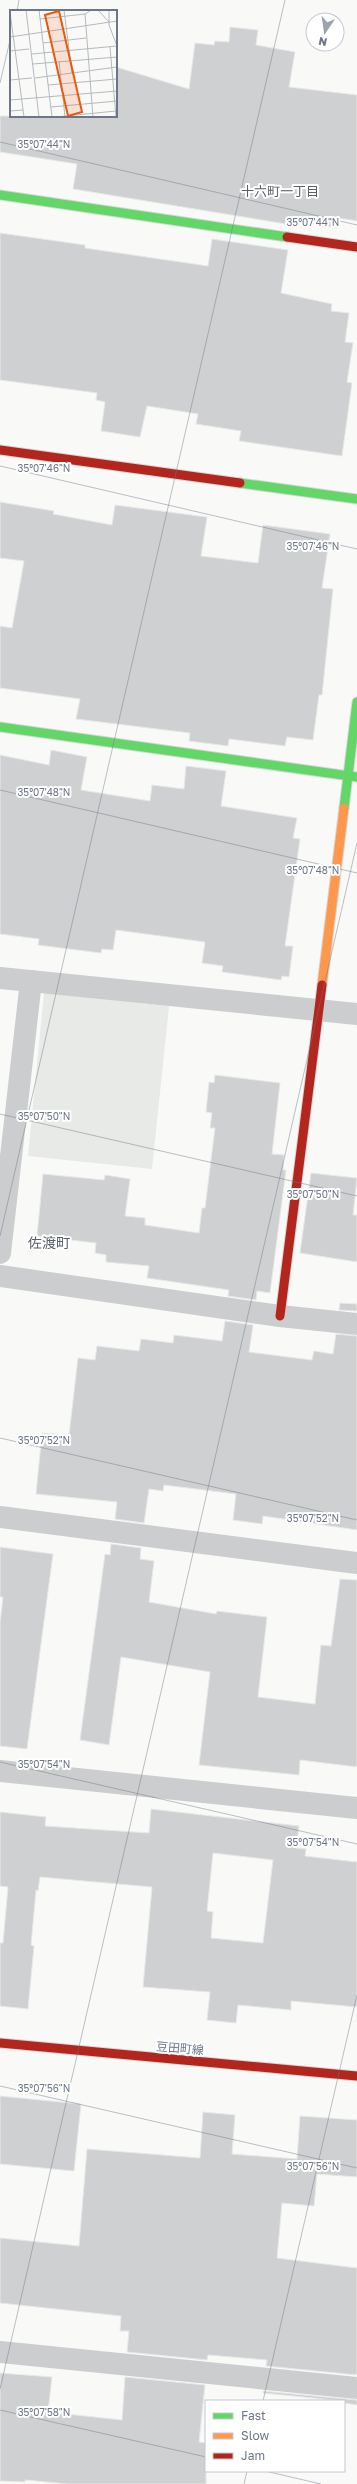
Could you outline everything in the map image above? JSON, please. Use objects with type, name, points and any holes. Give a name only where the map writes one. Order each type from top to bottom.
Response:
[{"type":"street","points":[[0,195],[357,247]]},
{"type":"street","points":[[0,450],[357,499]]},
{"type":"street","points":[[280,1316],[320,1011],[353,776],[357,702]]},
{"type":"street","points":[[0,727],[353,776]]},
{"type":"street","points":[[0,978],[357,1014]]},
{"type":"street","points":[[0,1253],[30,981]]},
{"type":"street","points":[[0,1276],[280,1316],[357,1324]]},
{"type":"street","points":[[0,1517],[357,1563]]},
{"type":"street","points":[[0,1771],[357,1808]]},
{"type":"street","name":"豆田町線","points":[[0,2043],[357,2076]]},
{"type":"street","points":[[0,2352],[357,2388]]},
{"type":"shaded area","points":[[44,993],[169,1006],[152,1169],[28,1156]]},
{"type":"building","points":[[230,27],[258,30],[256,45],[295,52],[289,87],[357,95],[357,221],[339,218],[337,228],[292,221],[292,225],[73,189],[77,164],[0,152],[0,116],[117,117],[117,67],[189,89],[195,43],[214,45],[215,41],[229,42]]},
{"type":"building","points":[[0,233],[85,245],[85,248],[208,266],[212,239],[288,250],[281,293],[332,304],[331,311],[349,313],[345,342],[353,343],[347,382],[352,383],[342,456],[239,441],[241,431],[196,424],[198,414],[147,406],[140,437],[101,431],[105,402],[96,400],[97,393],[0,380]]},
{"type":"building","points":[[0,502],[54,511],[53,514],[112,525],[115,505],[207,517],[201,556],[258,563],[263,525],[330,534],[322,588],[333,589],[322,695],[319,695],[313,740],[287,737],[285,746],[229,739],[228,746],[189,741],[190,733],[76,719],[80,699],[0,688],[0,626],[12,628],[24,561],[0,558]]},
{"type":"building","points":[[51,750],[87,757],[81,790],[150,801],[152,785],[184,789],[186,766],[226,771],[221,806],[297,818],[293,838],[300,839],[285,946],[293,946],[289,977],[282,976],[281,980],[222,972],[223,966],[202,963],[205,942],[116,930],[113,950],[102,949],[101,953],[38,945],[39,939],[0,934],[0,755],[49,765]]},
{"type":"building","points":[[215,1075],[280,1083],[272,1154],[284,1155],[283,1170],[286,1170],[270,1293],[257,1291],[256,1300],[228,1296],[229,1290],[147,1278],[149,1266],[106,1262],[106,1255],[95,1253],[96,1243],[37,1236],[43,1174],[104,1180],[105,1175],[130,1179],[125,1216],[145,1218],[145,1225],[199,1233],[202,1208],[205,1208],[215,1128],[210,1128],[212,1113],[206,1112],[209,1082],[214,1083]]},
{"type":"building","points":[[311,1173],[357,1178],[353,1215],[357,1215],[357,1262],[300,1253]]},
{"type":"building","points":[[340,1303],[357,1304],[357,1311],[339,1310]]},
{"type":"building","points":[[225,1321],[253,1325],[249,1352],[312,1360],[314,1351],[333,1354],[336,1334],[357,1336],[357,1530],[263,1516],[262,1524],[233,1520],[236,1494],[164,1485],[163,1491],[149,1489],[144,1523],[115,1519],[117,1502],[36,1494],[42,1433],[69,1435],[78,1358],[95,1360],[97,1346],[139,1351],[141,1339],[173,1343],[174,1335],[222,1341]]},
{"type":"building","points":[[111,1544],[141,1548],[140,1559],[154,1561],[149,1602],[216,1614],[217,1611],[267,1617],[258,1697],[315,1704],[321,1645],[331,1646],[340,1579],[357,1580],[357,1767],[300,1760],[299,1775],[199,1765],[210,1672],[121,1657],[109,1745],[80,1740],[105,1554],[110,1555]]},
{"type":"building","points":[[0,1547],[53,1554],[27,1749],[0,1746],[0,1623],[3,1597],[0,1597]]},
{"type":"building","points":[[151,1809],[299,1826],[296,1848],[306,1849],[305,1856],[357,1862],[357,2007],[291,2001],[291,2010],[238,2005],[236,2023],[207,2020],[210,1992],[143,1987],[152,1887],[40,1877],[38,1891],[36,1890],[31,1945],[34,1946],[28,2009],[0,2006],[0,1943],[3,1943],[8,1887],[0,1886],[0,1812],[46,1817],[45,1826],[149,1833]],"holes":[[[213,1853],[273,1860],[263,1943],[211,1938],[213,1912],[207,1911]]]},
{"type":"building","points":[[0,2096],[81,2104],[74,2171],[0,2164]]},
{"type":"building","points":[[203,2112],[235,2115],[232,2154],[297,2159],[300,2116],[357,2120],[357,2177],[317,2174],[314,2206],[282,2203],[277,2258],[357,2268],[357,2375],[266,2366],[267,2360],[208,2355],[207,2360],[127,2352],[129,2331],[120,2331],[121,2316],[0,2303],[0,2238],[79,2246],[87,2149],[200,2158]]},
{"type":"building","points":[[0,2373],[52,2377],[48,2412],[122,2420],[125,2377],[205,2385],[199,2442],[205,2443],[206,2484],[68,2484],[25,2480],[25,2482],[0,2481]]},
{"type":"building","points":[[263,2391],[357,2400],[357,2405],[345,2403],[345,2400],[263,2393]]},
{"type":"traffic: fast","points":[[0,195],[287,237]]},
{"type":"traffic: fast","points":[[240,483],[357,499]]},
{"type":"traffic: fast","points":[[344,808],[357,702]]},
{"type":"traffic: fast","points":[[0,727],[357,777]]},
{"type":"traffic: slow","points":[[322,985],[344,808]]},
{"type":"traffic: jam","points":[[287,237],[357,247]]},
{"type":"traffic: jam","points":[[0,450],[240,483]]},
{"type":"traffic: jam","points":[[280,1316],[322,985]]},
{"type":"traffic: jam","points":[[0,2043],[357,2076]]},
{"type":"district","name":"十六町一丁目","points":[[280,191]]},
{"type":"district","name":"佐渡町","points":[[49,1242]]}]
